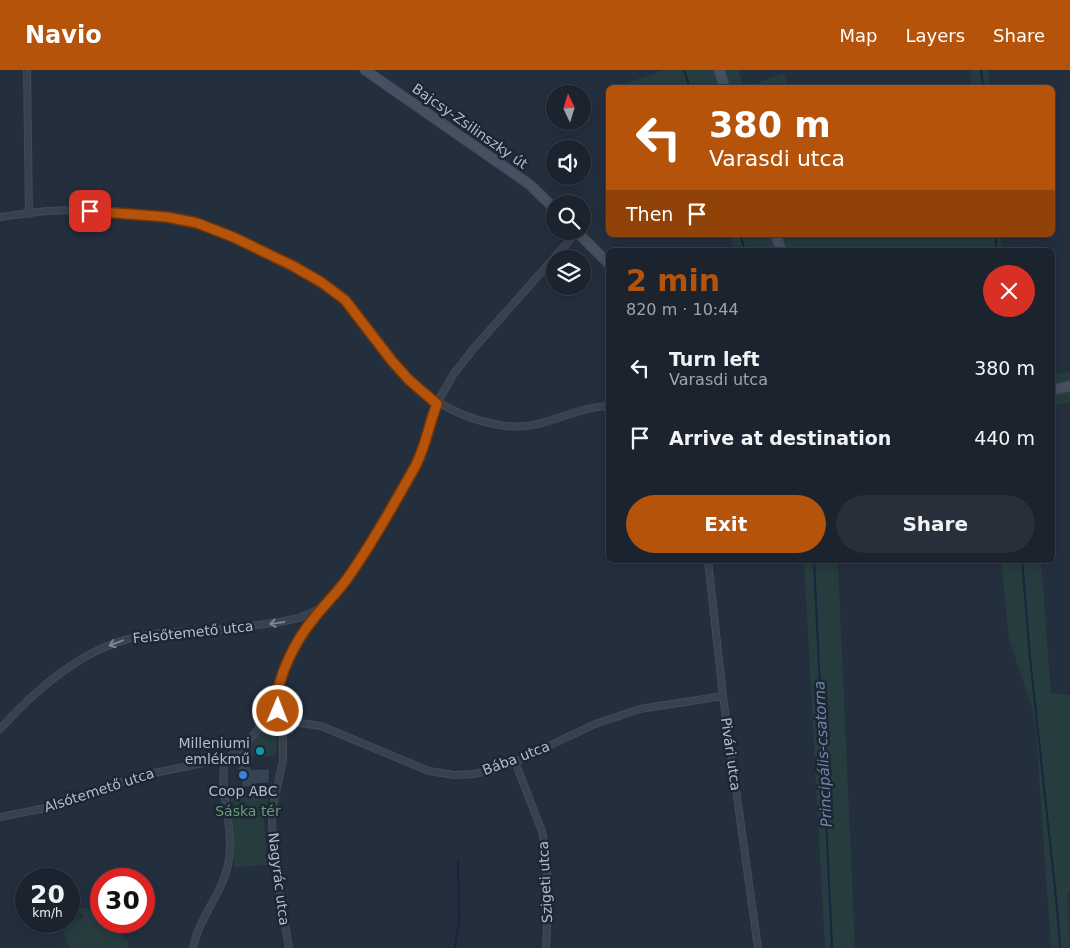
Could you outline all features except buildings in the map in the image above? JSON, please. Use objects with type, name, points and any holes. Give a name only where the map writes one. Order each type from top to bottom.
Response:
[{"type":"street","points":[[27,70],[27,190],[29,214]]},
{"type":"street","name":"Bajcsy-Zsilinszky út","points":[[365,70],[529,184],[546,200]]},
{"type":"street","points":[[720,70],[724,85]]},
{"type":"street","points":[[0,217],[73,210],[167,217],[197,223],[233,237],[293,266],[341,296],[400,370],[437,404],[483,421],[521,427],[546,423],[590,407],[606,406]]},
{"type":"street","points":[[261,726],[303,634],[349,577],[416,464],[425,443],[437,404],[448,382],[474,348],[570,240]]},
{"type":"street","points":[[585,240],[606,261]]},
{"type":"street","points":[[1055,389],[1070,386]]},
{"type":"street","name":"Pivári utca","points":[[708,563],[758,948]]},
{"type":"street","name":"Felsőtemető utca","points":[[0,729],[25,704],[68,668],[81,659],[118,642],[151,634],[280,622],[299,618],[323,608]]},
{"type":"street","name":"Nagyrác utca","points":[[279,683],[277,703],[283,760],[273,805],[272,826],[275,864],[289,948]]},
{"type":"street","name":"Bába utca","points":[[280,720],[321,726],[410,764],[438,772],[472,774],[491,771],[515,762],[595,724],[640,709],[724,696]]},
{"type":"street","points":[[193,948],[201,926],[224,878],[230,857],[230,835],[223,771],[228,758],[245,745],[261,726],[270,720],[280,720]]},
{"type":"street","name":"Alsótemető utca","points":[[0,817],[61,805],[108,786],[156,772],[228,758]]},
{"type":"street","name":"Szigeti utca","points":[[515,762],[542,831],[544,843],[547,869],[546,948]]},
{"type":"green space","points":[[665,70],[738,70],[743,85],[620,85]]},
{"type":"green space","points":[[970,70],[988,70],[990,85],[971,85]]},
{"type":"green space","points":[[784,73],[787,83],[786,85],[751,85]]},
{"type":"green space","points":[[731,237],[1001,237],[1002,248],[733,248]]},
{"type":"green space","points":[[1070,371],[1070,402],[1055,406],[1055,374]]},
{"type":"green space","points":[[804,563],[842,563],[838,564],[855,948],[825,948]]},
{"type":"green space","points":[[1001,563],[1041,563],[1051,693],[1070,695],[1070,892],[1068,893],[1070,948],[1051,948],[1036,733],[1033,711],[1009,639]]},
{"type":"green space","points":[[273,723],[278,728],[276,756],[241,757],[241,753],[263,728],[267,724]]},
{"type":"green space","name":"Sáska tér","points":[[269,791],[264,819],[267,865],[234,867],[230,794]]},
{"type":"green space","points":[[80,907],[90,908],[90,933],[122,933],[121,936],[129,943],[127,948],[70,948],[64,933],[80,933],[80,919],[84,918],[80,912]]},
{"type":"waterway","name":"Principális-csatorna","points":[[684,70],[689,85]]},
{"type":"waterway","points":[[981,70],[983,85]]},
{"type":"waterway","name":"Principális-csatorna","points":[[741,237],[744,248]]},
{"type":"waterway","points":[[995,237],[997,248]]},
{"type":"waterway","name":"Principális-csatorna","points":[[814,563],[832,948]]},
{"type":"waterway","points":[[1022,563],[1030,658],[1060,948]]},
{"type":"waterway","points":[[455,948],[459,922],[458,860]]},
{"type":"place","name":"Milleniumi emlékmű","points":[[260,751]]},
{"type":"place","name":"Coop ABC","points":[[243,775]]},
{"type":"route","points":[[90,211],[167,217],[197,223],[233,237],[293,266],[321,282],[345,300],[357,313],[392,361],[409,380],[437,404],[425,443],[416,464],[382,523],[349,577],[314,617],[295,648],[279,683],[278,711]]}]
